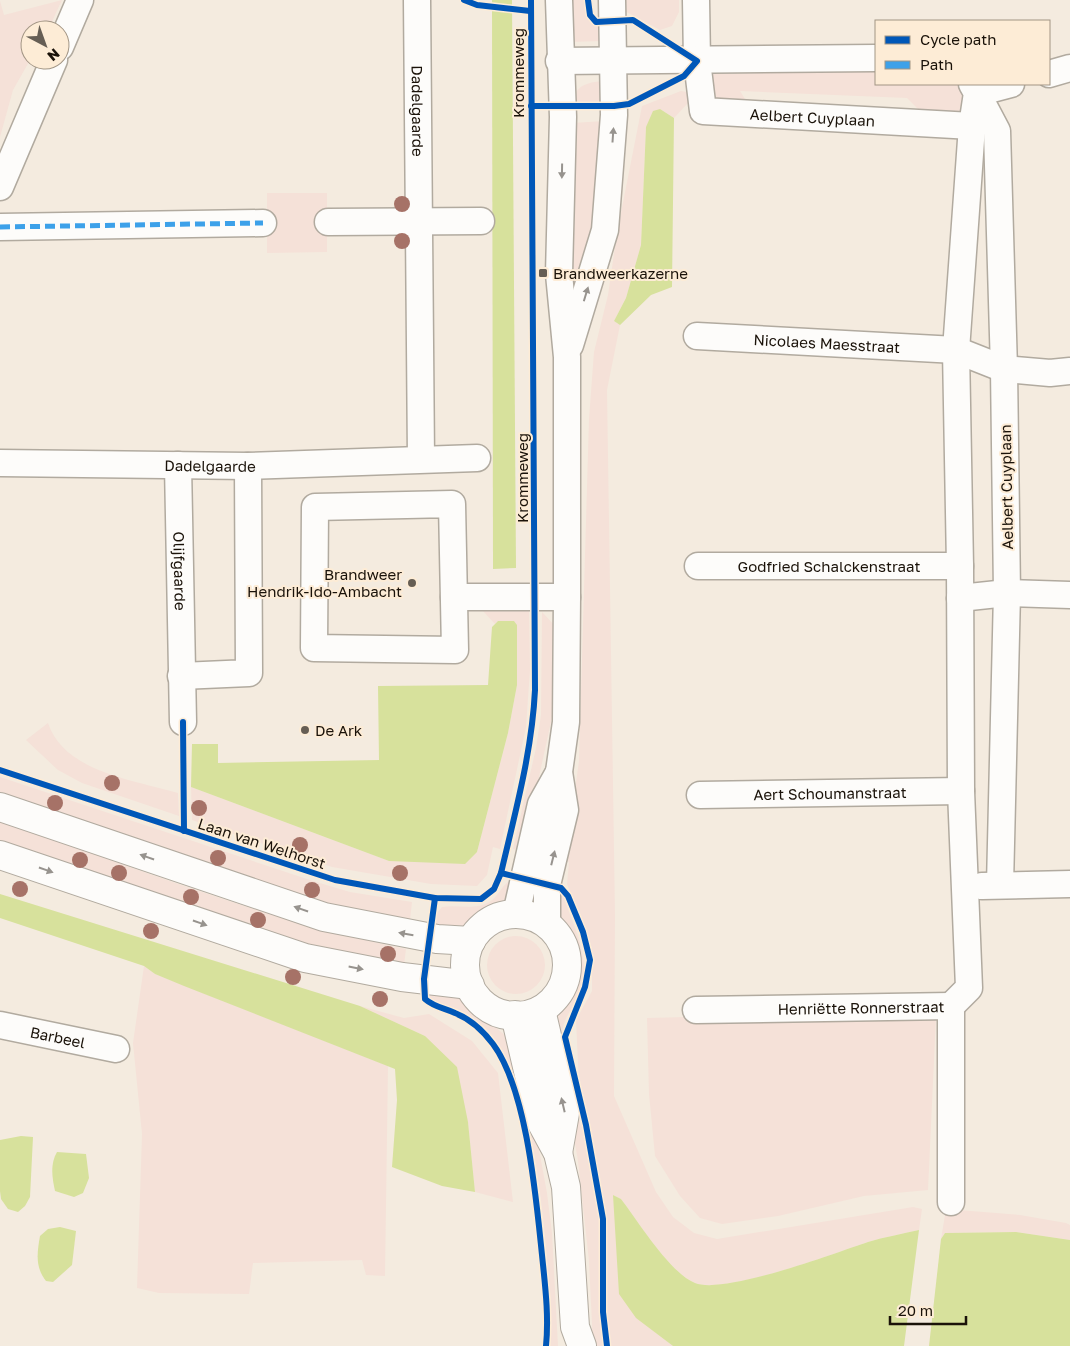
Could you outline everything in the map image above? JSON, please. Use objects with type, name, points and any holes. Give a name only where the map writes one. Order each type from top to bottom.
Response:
[{"type":"main road","points":[[0,807],[324,917],[437,940],[472,941]]},
{"type":"main road","points":[[0,855],[305,958],[402,977],[470,985]]},
{"type":"main road","points":[[516,914],[532,916],[546,924],[557,934],[564,948],[567,970],[559,992],[528,1013],[501,1013],[488,1007],[477,997],[470,985],[466,963],[472,941],[490,921],[498,917],[516,914]]},
{"type":"main road","points":[[528,1013],[566,1113],[558,1153],[566,1187],[575,1340]]},
{"type":"street","points":[[70,24],[80,0]]},
{"type":"street","name":"Dadelgaarde","points":[[417,0],[421,459]]},
{"type":"street","points":[[546,924],[547,885],[565,810],[559,772],[566,722],[567,357],[559,274],[563,117],[559,61],[559,0]]},
{"type":"street","points":[[567,357],[605,230],[614,115],[611,61],[612,0]]},
{"type":"street","points":[[696,0],[697,61]]},
{"type":"street","points":[[559,61],[875,58]]},
{"type":"street","name":"Aelbert Cuyplaan","points":[[697,61],[703,111],[972,126]]},
{"type":"street","points":[[1050,74],[1070,68]]},
{"type":"street","points":[[0,187],[50,70]]},
{"type":"street","points":[[951,1006],[969,988],[961,792],[960,566],[956,350],[974,88],[1002,85]]},
{"type":"street","name":"Aelbert Cuyplaan","points":[[974,88],[996,131],[1004,369],[1008,593],[1000,885]]},
{"type":"street","points":[[328,222],[481,221]]},
{"type":"street","points":[[0,227],[263,223]]},
{"type":"street","name":"Nicolaes Maesstraat","points":[[697,336],[956,350],[1004,369],[1050,373],[1070,371]]},
{"type":"street","name":"Dadelgaarde","points":[[0,463],[248,466],[477,458]]},
{"type":"street","name":"Olijfgaarde","points":[[178,465],[183,722]]},
{"type":"street","points":[[181,676],[249,673],[248,466]]},
{"type":"street","points":[[452,504],[454,597],[455,650],[314,648],[315,507],[452,504]]},
{"type":"street","name":"Godfried Schalckenstraat","points":[[698,566],[960,566]]},
{"type":"street","points":[[960,598],[1008,593],[1070,595]]},
{"type":"street","points":[[454,597],[567,598]]},
{"type":"street","points":[[516,914],[541,804],[559,772]]},
{"type":"street","name":"Aert Schoumanstraat","points":[[700,795],[961,792]]},
{"type":"street","points":[[966,887],[1070,884]]},
{"type":"street","name":"Henriëtte Ronnerstraat","points":[[696,1010],[951,1006],[951,1202]]},
{"type":"street","name":"Barbeel","points":[[0,1025],[116,1048]]},
{"type":"shaded area","points":[[62,0],[53,20],[20,20],[20,70],[24,70],[13,90],[0,137],[0,1],[4,15]]},
{"type":"shaded area","points":[[492,0],[512,0],[516,568],[493,569]]},
{"type":"shaded area","points":[[567,0],[586,0],[591,19],[593,22],[601,25],[602,41],[569,42]]},
{"type":"shaded area","points":[[622,0],[679,0],[679,12],[672,26],[660,30],[623,10]]},
{"type":"shaded area","points":[[875,71],[875,85],[958,85],[963,94],[961,117],[924,115],[907,98],[740,91],[750,107],[715,102],[711,91],[713,74]]},
{"type":"shaded area","points":[[602,81],[603,108],[572,110],[572,103],[579,88],[588,83]]},
{"type":"shaded area","points":[[681,91],[692,93],[688,103],[674,118],[660,109],[646,127],[641,245],[626,298],[614,321],[620,325],[607,390],[615,916],[614,1096],[656,1192],[673,1217],[694,1233],[717,1239],[913,1207],[922,1209],[919,1230],[874,1240],[807,1263],[754,1278],[710,1285],[695,1283],[675,1269],[655,1246],[621,1199],[613,1195],[637,1318],[673,1346],[593,1346],[589,1261],[578,1161],[554,1020],[574,985],[577,966],[572,942],[558,918],[559,892],[563,896],[583,956],[583,980],[580,992],[566,1018],[562,1035],[566,1069],[581,1126],[576,1020],[592,991],[592,948],[567,884],[569,862],[565,860],[579,761],[589,419],[594,352],[608,295],[617,233],[642,106]]},
{"type":"shaded area","points":[[660,109],[674,118],[672,287],[651,295],[620,325],[614,321],[626,298],[641,245],[646,127],[653,111]]},
{"type":"shaded area","points":[[605,121],[605,183],[582,277],[574,287],[572,274],[572,123]]},
{"type":"shaded area","points":[[267,193],[327,193],[327,252],[267,253]]},
{"type":"shaded area","points":[[481,609],[529,609],[530,670],[526,727],[500,849],[493,847],[487,875],[477,886],[431,884],[332,867],[192,820],[191,787],[389,861],[477,852],[508,733],[517,685],[498,621],[495,624]]},
{"type":"shaded area","points":[[542,612],[555,626],[556,684],[552,717],[523,851],[513,849],[536,748],[541,715]]},
{"type":"shaded area","points":[[498,621],[514,621],[517,625],[517,685],[508,733],[477,852],[465,864],[389,861],[191,787],[192,744],[218,744],[218,763],[379,760],[378,686],[488,685],[492,627]]},
{"type":"shaded area","points":[[48,723],[56,740],[69,753],[85,763],[102,772],[178,793],[179,816],[82,783],[58,770],[26,740]]},
{"type":"shaded area","points":[[0,777],[313,881],[350,892],[412,902],[409,929],[395,927],[0,795]]},
{"type":"shaded area","points":[[0,821],[201,892],[303,924],[406,949],[404,965],[286,942],[0,843]]},
{"type":"shaded area","points":[[512,880],[511,892],[500,904],[469,924],[457,929],[435,931],[437,913],[442,907],[483,905],[492,900]]},
{"type":"shaded area","points":[[0,894],[360,1006],[425,1036],[457,1067],[468,1122],[475,1192],[442,1186],[392,1167],[397,1100],[395,1069],[184,986],[155,974],[144,966],[0,918]]},
{"type":"shaded area","points":[[516,936],[532,941],[540,949],[545,965],[540,981],[532,989],[516,994],[500,989],[492,981],[487,965],[492,949],[500,941]]},
{"type":"shaded area","points":[[144,966],[155,974],[388,1066],[385,1276],[366,1275],[362,1260],[253,1263],[249,1294],[159,1293],[137,1288],[142,1134],[133,1043]]},
{"type":"shaded area","points":[[430,983],[463,997],[466,1002],[507,1037],[533,1117],[547,1193],[552,1233],[558,1346],[550,1346],[551,1308],[543,1216],[534,1150],[518,1087],[508,1061],[491,1035],[465,1014],[431,1001],[429,999]]},
{"type":"shaded area","points":[[360,1006],[404,1018],[429,1014],[472,1041],[498,1073],[513,1202],[475,1192],[468,1122],[425,1036]]},
{"type":"shaded area","points":[[929,1011],[936,1017],[928,1190],[864,1196],[778,1216],[722,1224],[700,1218],[680,1196],[655,1156],[649,1094],[647,1018]]},
{"type":"shaded area","points":[[21,1136],[33,1137],[30,1197],[25,1206],[18,1212],[8,1209],[1,1199],[0,1140]]},
{"type":"shaded area","points":[[57,1152],[86,1154],[89,1178],[83,1193],[74,1197],[55,1191],[52,1171],[53,1161]]},
{"type":"shaded area","points":[[613,1195],[621,1199],[675,1269],[695,1283],[709,1285],[754,1278],[874,1240],[919,1230],[904,1346],[673,1346],[636,1318],[619,1294]]},
{"type":"shaded area","points":[[946,1209],[1020,1215],[1066,1223],[1070,1225],[1070,1240],[1016,1232],[945,1233],[941,1239]]},
{"type":"shaded area","points":[[60,1227],[76,1231],[72,1265],[53,1282],[46,1281],[38,1265],[40,1236],[48,1229]]},
{"type":"shaded area","points":[[1016,1232],[1070,1240],[1070,1346],[929,1346],[941,1239],[945,1233]]},
{"type":"marked path","points":[[0,227],[263,223]]},
{"type":"cycle path","points":[[464,0],[477,5],[530,11]]},
{"type":"cycle path","name":"Krommeweg","points":[[0,770],[335,880],[435,898],[481,899],[494,889],[501,873],[522,782],[535,690],[531,0]]},
{"type":"cycle path","name":"Krommeweg","points":[[531,106],[614,106],[629,104],[684,76],[697,61],[633,20],[596,22],[590,15],[588,0]]},
{"type":"cycle path","points":[[183,722],[184,831]]},
{"type":"cycle path","points":[[501,873],[561,888],[568,896],[583,932],[590,960],[585,987],[565,1037],[586,1125],[603,1219],[603,1312],[607,1346]]},
{"type":"cycle path","points":[[435,898],[424,979],[425,999],[436,1006],[461,1016],[481,1030],[493,1044],[505,1064],[514,1088],[528,1145],[537,1204],[546,1300],[546,1346]]},
{"type":"place","name":"Brandweerkazerne","points":[[543,273]]},
{"type":"place","name":"Brandweer Hendrik-Ido-Ambacht","points":[[412,583]]},
{"type":"place","name":"De Ark","points":[[305,730]]}]
